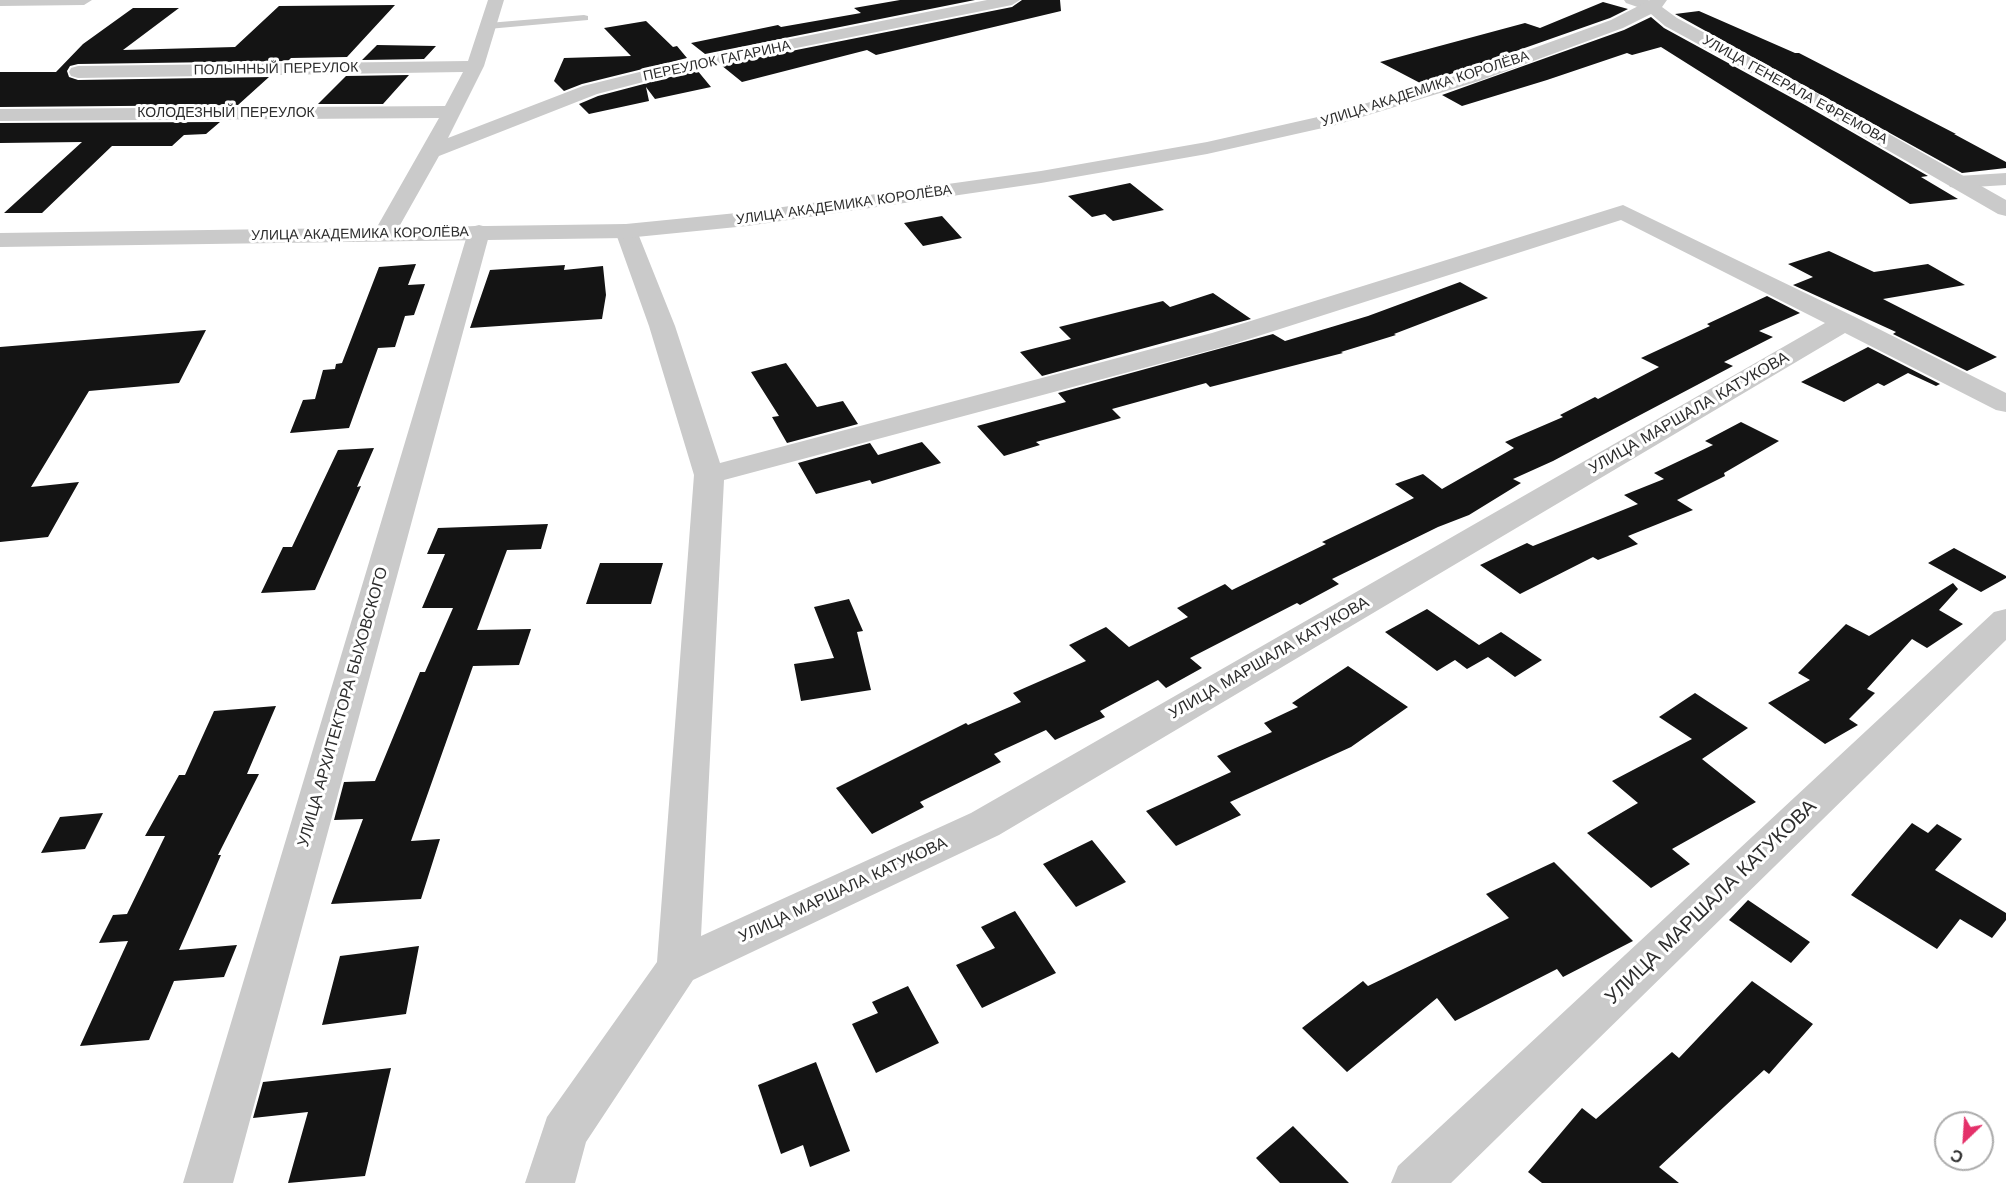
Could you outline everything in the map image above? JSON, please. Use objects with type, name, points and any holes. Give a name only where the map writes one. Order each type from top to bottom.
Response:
[{"type":"street","points":[[0,1],[84,0]]},
{"type":"street","points":[[384,234],[431,152],[475,66],[496,0]]},
{"type":"street","name":"ПЕРЕУЛОК ГАГАРИНА","points":[[431,152],[590,90],[700,62],[1012,0]]},
{"type":"street","name":"УЛИЦА ГЕНЕРАЛА ЕФРЕМОВА","points":[[1632,0],[1656,4],[1671,22],[1813,99],[2006,209]]},
{"type":"street","name":"УЛИЦА АКАДЕМИКА КОРОЛЁВА","points":[[0,240],[626,231],[794,213],[1041,177],[1208,148],[1336,119],[1460,80],[1617,24],[1656,4]]},
{"type":"street","name":"ПОЛЫННЫЙ ПЕРЕУЛОК","points":[[78,72],[475,66]]},
{"type":"street","name":"КОЛОДЕЗНЫЙ ПЕРЕУЛОК","points":[[0,114],[452,112]]},
{"type":"street","points":[[1958,182],[2006,178]]},
{"type":"street","points":[[709,475],[1221,339],[1623,212],[2006,404]]},
{"type":"street","points":[[550,1183],[564,1133],[678,967],[709,475],[662,326],[626,231]]},
{"type":"street","name":"УЛИЦА АРХИТЕКТОРА БЫХОВСКОГО","points":[[208,1183],[479,232]]},
{"type":"street","name":"УЛИЦА МАРШАЛА КАТУКОВА","points":[[678,967],[985,824],[1846,322]]},
{"type":"street","name":"УЛИЦА МАРШАЛА КАТУКОВА","points":[[1416,1183],[2006,620]]},
{"type":"lane","points":[[488,26],[584,18]]},
{"type":"building","points":[[900,0],[975,0],[705,54],[691,43],[778,25],[781,27],[861,13],[854,8]]},
{"type":"building","points":[[1022,0],[1060,0],[1061,11],[876,55],[867,50],[742,82],[721,65],[1012,7]]},
{"type":"building","points":[[1603,2],[1628,9],[1610,18],[1422,84],[1380,62],[1525,23],[1540,28]]},
{"type":"building","points":[[395,5],[347,57],[291,58],[288,61],[78,64],[70,66],[67,71],[69,77],[78,80],[269,77],[238,105],[0,107],[0,72],[56,72],[83,44],[133,8],[179,8],[123,50],[235,47],[279,6]]},
{"type":"building","points":[[1699,11],[1799,53],[1956,134],[1954,134],[2006,162],[2006,168],[1962,173],[1675,14]]},
{"type":"building","points":[[1651,17],[1664,28],[1928,176],[1921,177],[1958,199],[1910,204],[1661,47],[1632,55],[1627,53],[1462,106],[1442,95],[1624,30]]},
{"type":"building","points":[[646,21],[673,47],[677,46],[687,58],[582,84],[564,91],[554,81],[564,58],[631,56],[604,28]]},
{"type":"building","points":[[377,45],[436,46],[424,59],[362,60]]},
{"type":"building","points":[[697,70],[711,87],[655,99],[646,87],[649,101],[589,114],[579,104],[598,96]]},
{"type":"building","points":[[409,75],[383,104],[318,104],[346,76]]},
{"type":"building","points":[[220,122],[206,134],[184,135],[172,146],[112,146],[42,213],[4,213],[82,142],[0,143],[0,123]]},
{"type":"building","points":[[1130,183],[1164,210],[1113,221],[1105,214],[1092,217],[1068,196]]},
{"type":"building","points":[[942,216],[962,238],[923,246],[904,223]]},
{"type":"building","points":[[1829,251],[1874,272],[1928,264],[1965,285],[1883,299],[1997,357],[1967,371],[1893,334],[1896,332],[1793,285],[1813,277],[1788,264]]},
{"type":"building","points":[[416,264],[408,285],[425,284],[414,315],[405,316],[395,347],[378,348],[349,428],[290,433],[303,400],[315,399],[323,370],[335,369],[336,364],[342,363],[379,267]]},
{"type":"building","points":[[565,265],[564,270],[603,266],[606,295],[602,319],[470,328],[490,270]]},
{"type":"building","points":[[1460,282],[1488,298],[1394,334],[1396,335],[1341,352],[1343,353],[1210,387],[1206,383],[1112,409],[1121,418],[1036,442],[1040,445],[1004,456],[977,426],[1066,402],[1058,393],[1273,334],[1285,341],[1368,316]]},
{"type":"building","points":[[1213,293],[1251,319],[1042,376],[1020,352],[1071,339],[1059,327],[1163,301],[1170,307]]},
{"type":"building","points":[[1767,296],[1800,313],[1759,331],[1773,337],[1724,362],[1733,366],[1553,461],[1513,479],[1521,483],[1469,515],[1438,527],[1332,579],[1339,584],[1190,658],[1202,668],[1166,688],[1158,680],[1100,711],[1105,717],[1055,740],[1046,730],[994,754],[1001,762],[920,802],[924,807],[872,834],[836,788],[966,723],[968,725],[1021,702],[1013,693],[1086,661],[1069,645],[1106,627],[1129,647],[1188,617],[1177,608],[1225,584],[1232,590],[1326,544],[1322,542],[1414,498],[1395,484],[1423,474],[1442,489],[1514,448],[1505,442],[1563,417],[1560,415],[1595,397],[1598,399],[1659,367],[1641,358]]},
{"type":"building","points":[[206,330],[179,383],[89,391],[31,487],[79,482],[48,537],[0,542],[0,347]]},
{"type":"building","points":[[1868,347],[1940,384],[1936,386],[1908,373],[1884,386],[1878,383],[1844,402],[1801,382]]},
{"type":"building","points":[[786,363],[817,407],[843,401],[858,424],[787,443],[772,417],[779,416],[751,372]]},
{"type":"building","points":[[1741,422],[1779,441],[1724,473],[1725,476],[1677,500],[1693,510],[1628,536],[1638,544],[1598,560],[1593,557],[1520,594],[1480,565],[1527,543],[1533,546],[1638,504],[1624,495],[1664,479],[1654,473],[1713,445],[1705,441]]},
{"type":"building","points":[[922,442],[941,463],[872,484],[870,480],[816,494],[798,463],[870,443],[878,455]]},
{"type":"building","points":[[374,448],[357,487],[361,486],[315,590],[261,593],[283,547],[292,547],[338,450]]},
{"type":"building","points":[[548,524],[541,549],[507,550],[477,630],[531,629],[519,665],[473,666],[411,841],[440,839],[421,899],[331,904],[363,819],[334,820],[344,782],[375,781],[420,672],[425,672],[453,608],[422,608],[445,554],[427,554],[438,528]]},
{"type":"building","points":[[1954,548],[2006,578],[1981,592],[1928,563]]},
{"type":"building","points":[[600,563],[663,563],[651,604],[586,604]]},
{"type":"building","points":[[1953,583],[1958,589],[1939,610],[1963,624],[1927,648],[1912,639],[1867,689],[1875,693],[1849,719],[1858,725],[1825,744],[1768,703],[1810,680],[1798,673],[1846,624],[1869,636]]},
{"type":"building","points":[[849,599],[863,631],[857,632],[871,690],[801,701],[794,664],[834,658],[814,607]]},
{"type":"building","points":[[1427,609],[1479,645],[1501,632],[1542,660],[1515,677],[1488,657],[1467,669],[1455,660],[1437,671],[1385,632]]},
{"type":"building","points":[[1348,666],[1408,707],[1351,747],[1230,802],[1241,815],[1176,846],[1146,811],[1231,772],[1217,756],[1272,732],[1264,723],[1298,707],[1292,703]]},
{"type":"building","points":[[1695,693],[1748,728],[1702,759],[1756,802],[1672,849],[1690,864],[1651,888],[1587,833],[1638,803],[1612,781],[1692,739],[1659,717]]},
{"type":"building","points":[[276,706],[247,774],[259,774],[218,855],[221,855],[179,950],[237,945],[224,977],[174,981],[149,1040],[80,1046],[128,941],[99,943],[113,915],[127,914],[165,836],[145,836],[179,775],[185,775],[214,711]]},
{"type":"building","points":[[103,813],[85,849],[41,853],[60,817]]},
{"type":"building","points":[[1912,823],[1928,833],[1937,824],[1962,839],[1935,870],[2006,913],[2006,920],[1992,938],[1960,919],[1937,949],[1851,895]]},
{"type":"building","points":[[1092,840],[1126,882],[1076,907],[1043,864]]},
{"type":"building","points":[[1554,862],[1633,941],[1563,977],[1557,969],[1455,1021],[1437,998],[1347,1072],[1302,1028],[1363,981],[1368,986],[1509,918],[1486,894]]},
{"type":"building","points":[[1748,900],[1810,942],[1791,963],[1729,920]]},
{"type":"building","points":[[1015,911],[1056,973],[982,1008],[956,965],[995,948],[981,927]]},
{"type":"building","points":[[419,946],[406,1014],[322,1025],[340,956]]},
{"type":"building","points":[[1752,981],[1813,1024],[1769,1074],[1764,1070],[1659,1167],[1679,1183],[1542,1183],[1528,1172],[1582,1108],[1596,1119],[1672,1052],[1679,1058]]},
{"type":"building","points":[[908,986],[939,1043],[876,1073],[852,1024],[878,1013],[872,1002]]},
{"type":"building","points":[[816,1062],[850,1151],[810,1167],[803,1145],[781,1154],[758,1085]]},
{"type":"building","points":[[391,1068],[365,1176],[288,1183],[308,1112],[253,1118],[263,1082]]},
{"type":"building","points":[[1293,1126],[1349,1183],[1280,1183],[1256,1158]]}]
